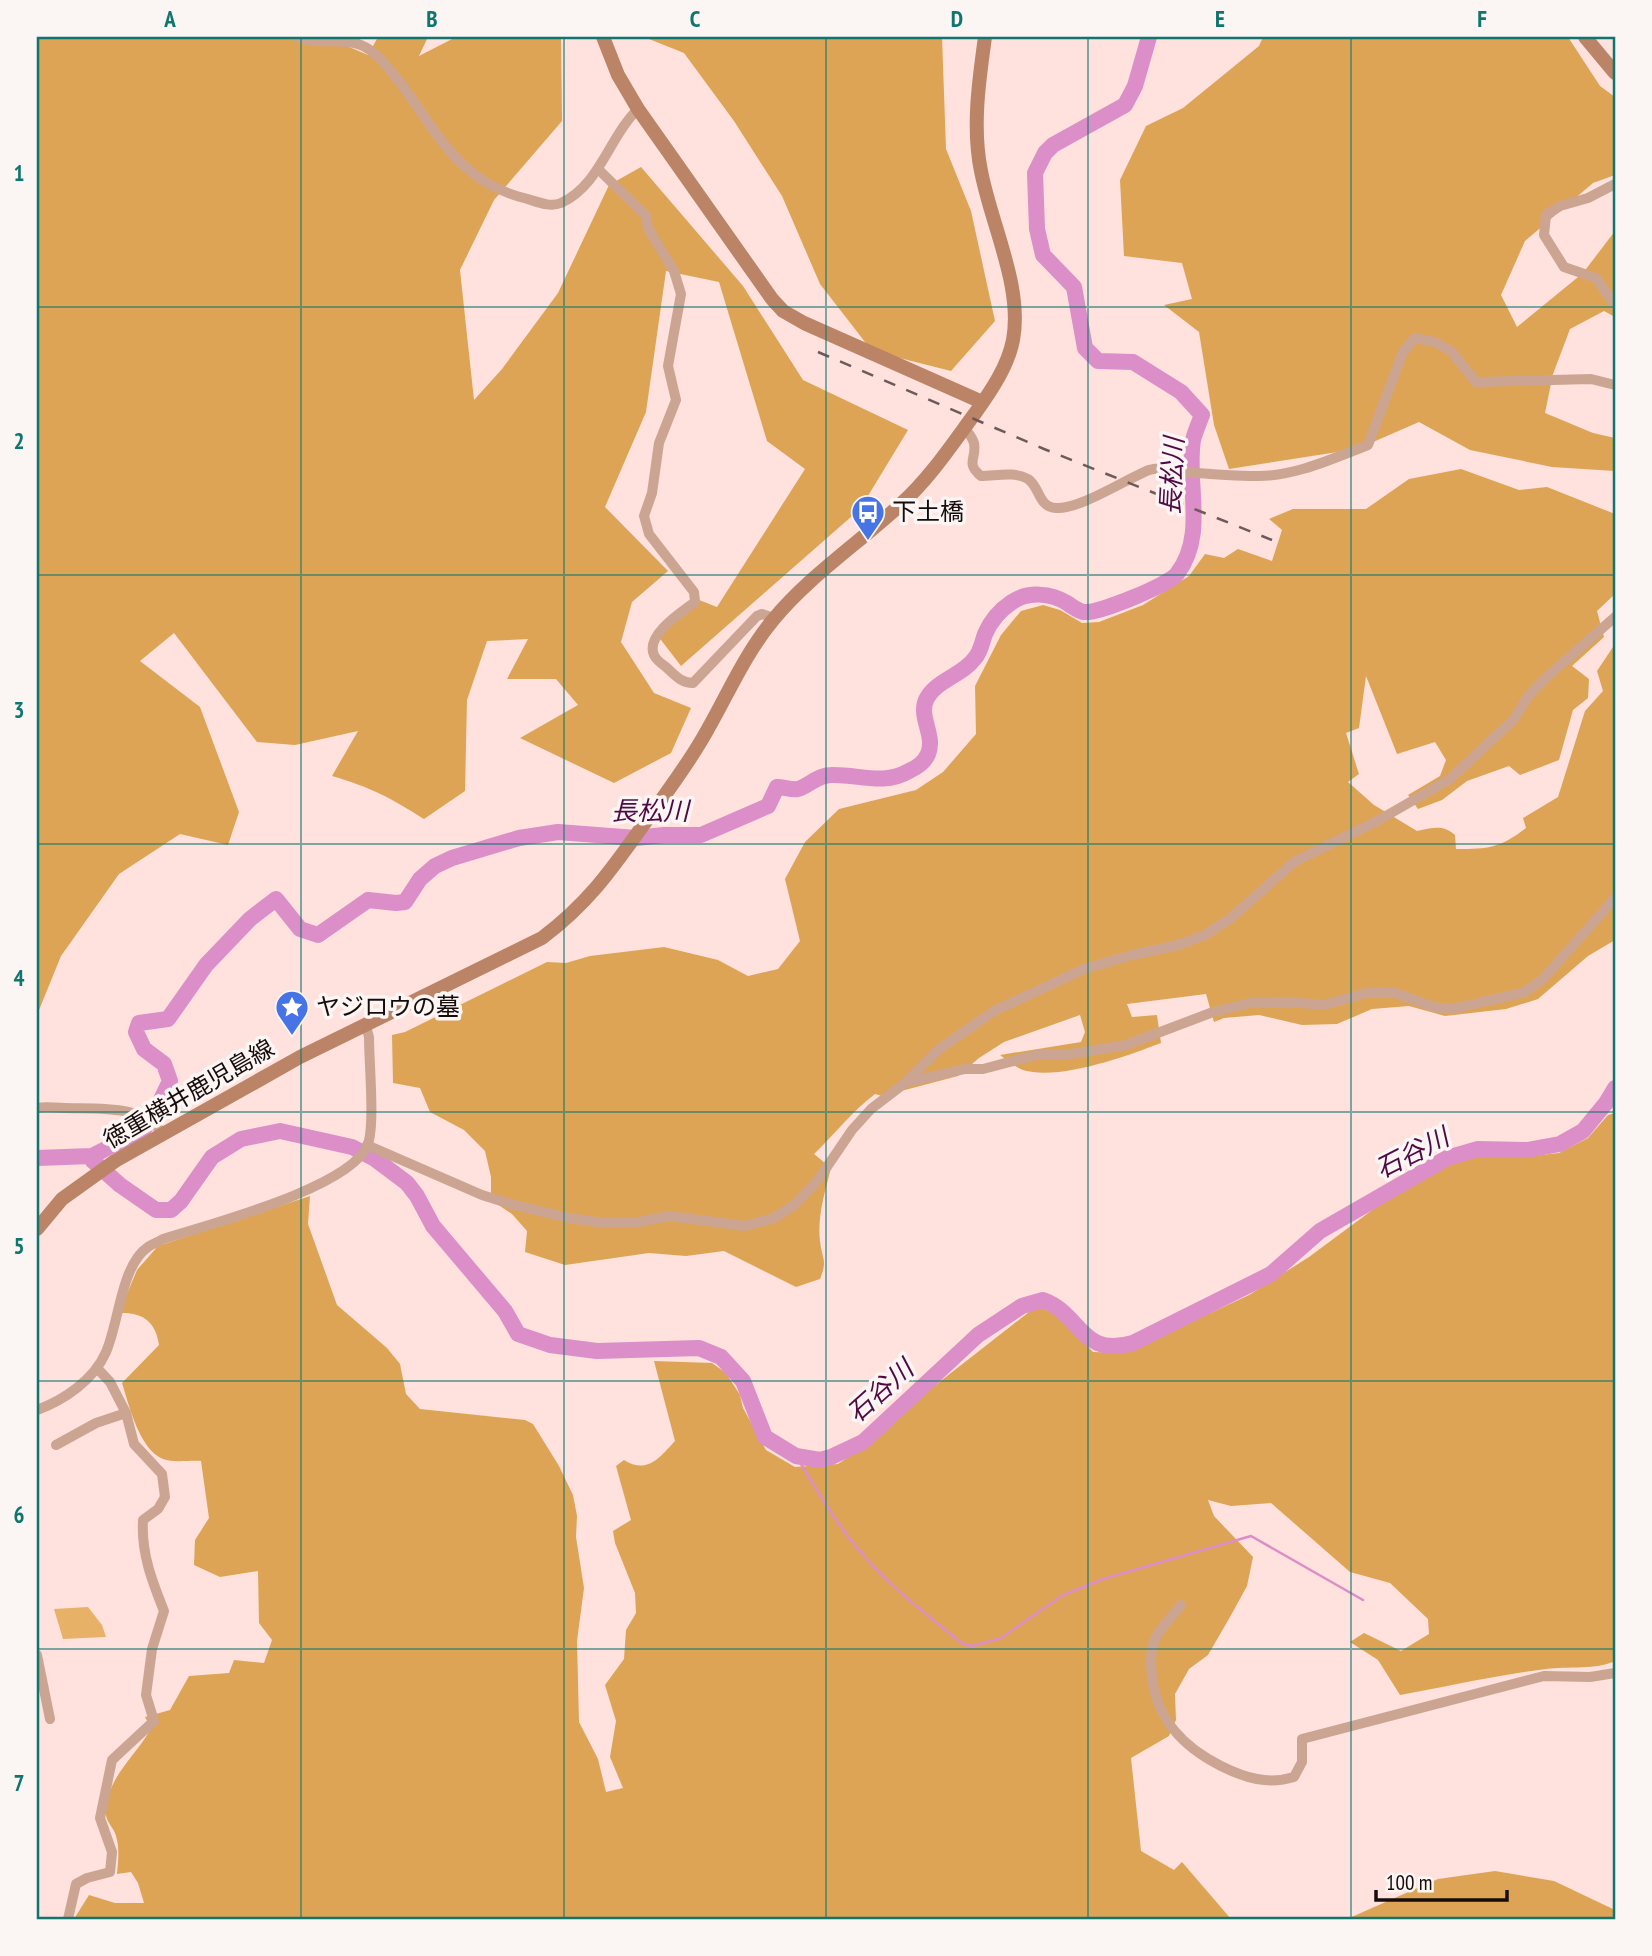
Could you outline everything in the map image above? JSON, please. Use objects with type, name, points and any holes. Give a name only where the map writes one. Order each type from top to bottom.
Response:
[{"type":"main road","points":[[603,37],[618,75],[638,109],[783,311],[804,323],[982,402]]},
{"type":"main road","name":"徳重横井鹿児島線","points":[[37,1229],[62,1199],[115,1161],[155,1126],[542,938],[571,916],[627,849],[673,786],[747,658],[774,618],[918,487],[982,402],[1006,365],[1013,342],[1014,303],[986,196],[978,153],[977,122],[985,37]]},
{"type":"main road","points":[[1586,37],[1615,73]]},
{"type":"street","points":[[297,37],[319,43],[350,42],[365,47],[388,67],[434,133],[481,181],[518,197],[552,206],[575,194],[598,169],[618,133],[638,109]]},
{"type":"street","points":[[598,169],[646,216],[648,228],[674,271],[681,294],[668,366],[676,400],[659,443],[652,493],[644,516],[649,534],[694,593],[695,602],[664,626],[653,653],[656,659],[684,683],[693,683],[757,616],[762,614],[774,618]]},
{"type":"street","points":[[1615,184],[1588,198],[1560,206],[1546,215],[1544,235],[1564,267],[1596,278],[1615,305]]},
{"type":"street","points":[[964,428],[974,444],[974,470],[981,476],[1015,474],[1026,478],[1032,482],[1046,506],[1055,509],[1097,496],[1152,468],[1258,476],[1278,474],[1335,459],[1368,444],[1403,352],[1415,338],[1435,342],[1451,351],[1476,382],[1591,379],[1615,385]]},
{"type":"street","points":[[368,1145],[482,1195],[569,1218],[597,1222],[639,1222],[669,1216],[745,1226],[774,1218],[794,1205],[817,1180],[852,1130],[871,1110],[905,1083],[938,1050],[994,1011],[1084,969],[1178,945],[1205,935],[1231,918],[1294,862],[1379,820],[1450,779],[1514,719],[1529,695],[1549,675],[1615,617]]},
{"type":"street","points":[[905,1083],[965,1069],[984,1069],[1040,1054],[1070,1054],[1126,1045],[1213,1012],[1250,1003],[1324,1005],[1366,993],[1382,992],[1395,993],[1434,1007],[1452,1009],[1525,992],[1544,979],[1580,936],[1612,905],[1615,898]]},
{"type":"street","points":[[37,1410],[53,1404],[80,1386],[97,1368],[106,1353],[128,1278],[135,1262],[147,1247],[163,1239],[292,1197],[326,1181],[360,1157],[368,1145],[370,1129],[369,1037],[365,1023]]},
{"type":"street","points":[[37,1108],[98,1108],[155,1126]]},
{"type":"street","points":[[68,1919],[76,1884],[110,1872],[112,1852],[100,1818],[112,1760],[154,1721],[146,1695],[152,1649],[164,1611],[150,1577],[142,1534],[144,1520],[158,1509],[165,1497],[162,1474],[134,1444],[126,1413],[110,1382],[97,1368]]},
{"type":"street","points":[[56,1445],[96,1423],[126,1413]]},
{"type":"street","points":[[1181,1605],[1154,1643],[1151,1661],[1154,1694],[1162,1715],[1186,1745],[1205,1758],[1255,1779],[1276,1782],[1294,1777],[1302,1762],[1302,1739],[1544,1676],[1590,1677],[1615,1673]]},
{"type":"street","points":[[37,1655],[50,1719]]},
{"type":"shaded area","points":[[37,37],[326,37],[368,55],[378,37],[428,37],[419,56],[456,37],[561,37],[562,121],[494,200],[460,270],[474,400],[502,369],[558,293],[609,185],[641,167],[743,286],[803,380],[908,430],[860,509],[681,666],[658,636],[694,598],[717,607],[805,469],[767,441],[719,282],[666,271],[646,412],[605,507],[668,571],[632,602],[621,642],[654,693],[691,708],[671,753],[614,783],[520,738],[578,705],[556,679],[507,679],[528,639],[487,641],[467,700],[465,791],[424,819],[380,794],[332,776],[358,731],[295,745],[257,742],[174,633],[140,661],[200,707],[239,812],[228,845],[180,834],[119,874],[61,956],[37,1015]]},
{"type":"shaded area","points":[[644,37],[942,37],[946,149],[971,211],[995,321],[951,371],[872,351],[820,284],[782,196],[734,121],[684,53]]},
{"type":"shaded area","points":[[1263,37],[1568,37],[1600,86],[1615,97],[1615,175],[1593,183],[1525,241],[1501,295],[1517,327],[1583,273],[1615,231],[1615,317],[1604,311],[1570,329],[1553,374],[1545,413],[1593,433],[1615,438],[1615,471],[1552,467],[1470,450],[1419,422],[1357,449],[1229,469],[1214,425],[1199,332],[1164,305],[1192,299],[1182,263],[1124,256],[1120,180],[1146,126],[1183,108],[1259,46]]},
{"type":"shaded area","points":[[1461,469],[1519,490],[1547,487],[1615,514],[1615,594],[1597,611],[1604,637],[1572,666],[1589,679],[1588,698],[1573,710],[1559,760],[1520,775],[1509,766],[1467,781],[1442,800],[1418,809],[1408,795],[1440,776],[1446,760],[1435,742],[1397,754],[1366,676],[1359,728],[1346,733],[1359,774],[1348,782],[1374,805],[1417,831],[1446,829],[1455,835],[1456,849],[1486,848],[1509,840],[1526,828],[1523,818],[1558,797],[1585,711],[1603,691],[1597,671],[1615,644],[1615,940],[1588,956],[1538,999],[1506,1009],[1445,1016],[1409,1006],[1372,1009],[1337,1024],[1302,1025],[1259,1015],[1224,1018],[1214,1022],[1206,994],[1127,1004],[1132,1017],[1157,1015],[1161,1043],[1093,1065],[1055,1072],[1023,1070],[1000,1055],[1081,1042],[1085,1032],[1080,1015],[1004,1042],[958,1076],[882,1096],[875,1094],[814,1154],[831,1168],[820,1223],[824,1267],[820,1279],[796,1287],[724,1251],[686,1256],[649,1253],[565,1265],[525,1252],[527,1231],[512,1214],[491,1200],[491,1177],[485,1151],[464,1130],[430,1112],[420,1088],[393,1083],[392,1035],[405,1032],[547,962],[566,963],[590,956],[664,947],[718,960],[748,976],[778,969],[800,941],[785,879],[805,842],[839,809],[916,790],[943,772],[976,734],[975,686],[1001,635],[1021,611],[1043,605],[1060,610],[1082,623],[1099,622],[1143,605],[1189,576],[1205,554],[1224,558],[1238,549],[1272,561],[1282,530],[1269,519],[1293,509],[1366,509],[1409,479]]},
{"type":"shaded area","points":[[1615,1113],[1615,1661],[1600,1666],[1509,1674],[1400,1695],[1378,1660],[1350,1642],[1364,1633],[1401,1651],[1429,1634],[1428,1619],[1390,1583],[1350,1572],[1271,1503],[1231,1506],[1208,1500],[1214,1516],[1253,1557],[1247,1586],[1208,1655],[1189,1669],[1175,1694],[1176,1720],[1169,1736],[1131,1758],[1141,1851],[1174,1870],[1182,1862],[1231,1919],[74,1919],[89,1895],[115,1903],[144,1903],[138,1883],[131,1872],[117,1874],[117,1841],[106,1812],[111,1788],[151,1728],[145,1717],[170,1710],[189,1676],[229,1673],[234,1660],[264,1663],[272,1640],[259,1623],[258,1571],[220,1577],[194,1565],[195,1540],[209,1518],[201,1461],[167,1460],[155,1454],[147,1446],[136,1426],[122,1383],[159,1345],[155,1330],[147,1320],[135,1314],[119,1313],[137,1270],[158,1246],[310,1196],[308,1224],[337,1305],[387,1348],[400,1364],[406,1394],[420,1409],[525,1420],[533,1424],[573,1495],[584,1588],[577,1641],[579,1722],[598,1759],[606,1792],[623,1788],[610,1757],[616,1721],[605,1685],[624,1659],[626,1630],[636,1613],[635,1593],[615,1543],[613,1531],[631,1520],[616,1466],[624,1460],[640,1466],[646,1465],[658,1458],[675,1441],[654,1361],[712,1363],[726,1373],[740,1395],[743,1408],[766,1450],[795,1467],[838,1464],[881,1435],[933,1387],[1029,1312],[1042,1308],[1057,1315],[1093,1352],[1125,1353],[1249,1295],[1309,1257],[1379,1205],[1451,1164],[1477,1157],[1525,1157],[1559,1153],[1588,1138],[1608,1115]]},
{"type":"shaded area","points":[[88,1607],[102,1625],[106,1637],[63,1639],[54,1609]]},
{"type":"shaded area","points":[[1495,1871],[1554,1881],[1615,1910],[1615,1919],[1347,1919],[1438,1879]]},
{"type":"waterway","name":"長松川","points":[[37,1158],[92,1156],[144,1129],[170,1081],[164,1064],[144,1049],[136,1032],[139,1023],[168,1019],[206,965],[250,919],[276,899],[300,929],[318,935],[368,900],[405,902],[420,879],[435,866],[452,858],[519,838],[558,832],[636,838],[701,835],[768,806],[777,787],[798,789],[826,775],[880,779],[899,775],[920,764],[928,754],[930,740],[924,712],[927,698],[937,687],[970,664],[980,649],[990,624],[1008,605],[1025,596],[1047,595],[1080,611],[1093,611],[1148,591],[1177,574],[1191,543],[1194,509],[1193,440],[1202,415],[1181,392],[1133,362],[1098,361],[1085,348],[1074,287],[1043,255],[1037,229],[1035,173],[1045,153],[1053,145],[1125,105],[1135,86],[1149,37]]},
{"type":"waterway","name":"石谷川","points":[[93,1161],[120,1185],[156,1210],[171,1210],[181,1201],[212,1157],[241,1139],[280,1131],[352,1147],[375,1159],[407,1183],[433,1226],[505,1311],[518,1334],[550,1345],[597,1351],[699,1348],[721,1357],[743,1381],[765,1437],[796,1456],[820,1460],[863,1442],[978,1335],[1022,1306],[1043,1300],[1056,1306],[1092,1340],[1102,1345],[1133,1343],[1271,1274],[1320,1231],[1447,1158],[1478,1149],[1527,1150],[1560,1144],[1583,1131],[1615,1088]]},
{"type":"waterway","points":[[796,1456],[859,1550],[909,1600],[963,1644],[972,1646],[1001,1638],[1063,1595],[1103,1579],[1251,1536],[1363,1600]]},
{"type":"railway","points":[[818,352],[1044,449],[1272,540]]},
{"type":"place","name":"下土橋","points":[[868,542]]},
{"type":"place","name":"ヤジロウの墓","points":[[292,1037]]}]
